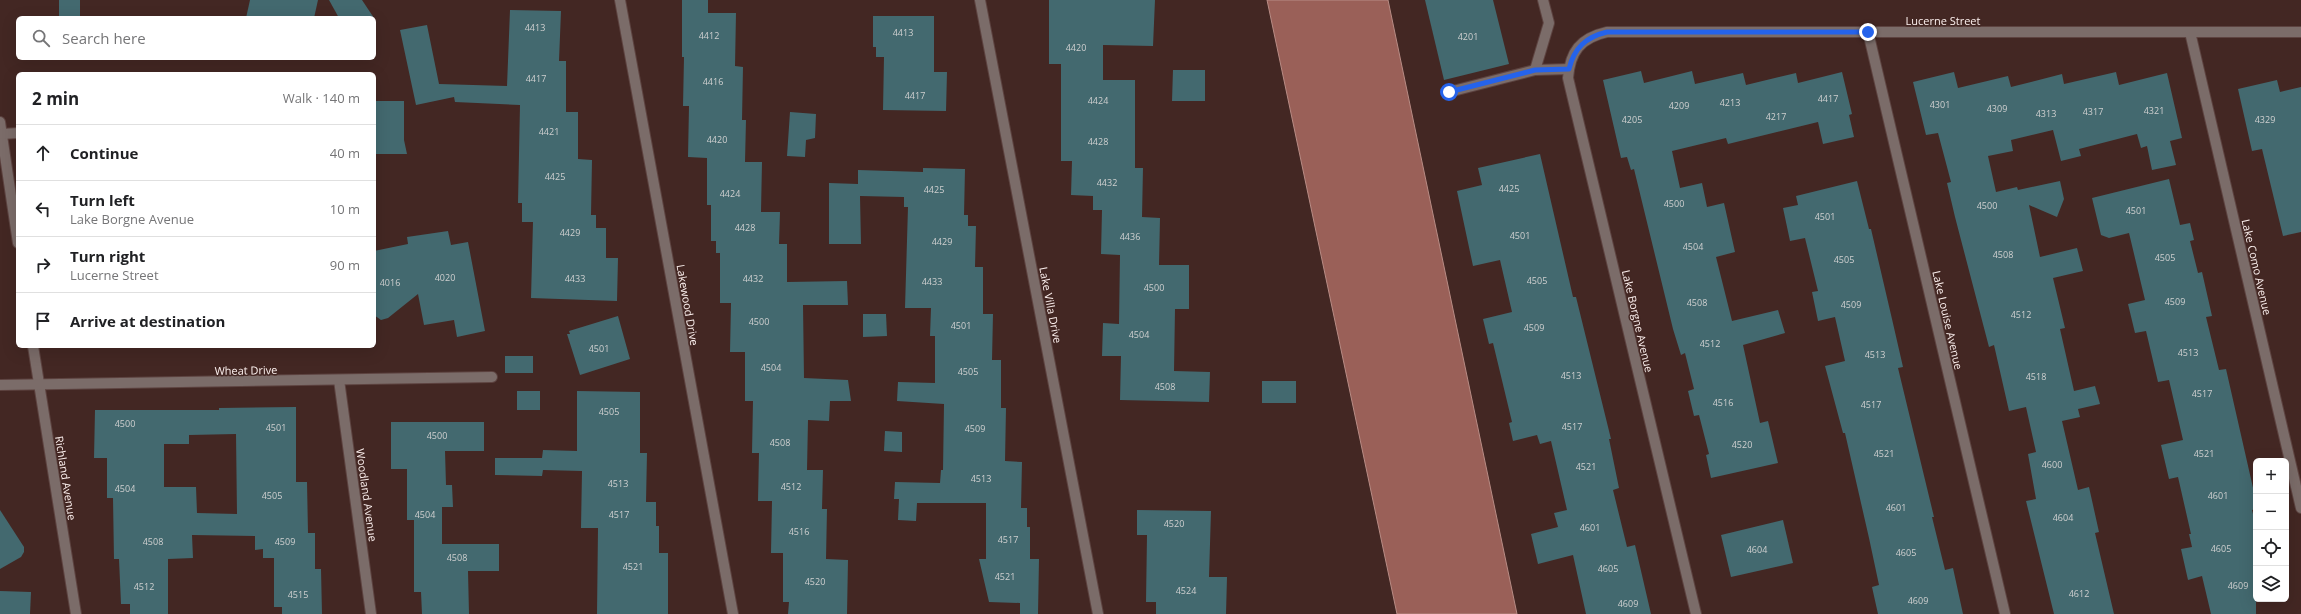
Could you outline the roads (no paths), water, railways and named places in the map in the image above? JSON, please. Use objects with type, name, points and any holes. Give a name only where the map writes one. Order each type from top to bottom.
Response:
[{"type":"street","name":"Lakewood Drive","points":[[620,0],[733,614]]},
{"type":"street","name":"Lake Villa Drive","points":[[980,0],[1098,614]]},
{"type":"street","points":[[1535,70],[1549,24],[1544,0]]},
{"type":"street","name":"Lucerne Street","points":[[1587,39],[1607,32],[2301,32]]},
{"type":"street","name":"Lake Louise Avenue","points":[[1868,32],[2005,614]]},
{"type":"street","name":"Lake Como Avenue","points":[[2190,32],[2301,508]]},
{"type":"street","name":"Lake Borgne Avenue","points":[[1587,39],[1579,46],[1572,56],[1569,69],[1570,86],[1696,614]]},
{"type":"street","points":[[1449,92],[1535,70],[1569,69]]},
{"type":"street","points":[[0,122],[16,229]]},
{"type":"street","points":[[2,134],[16,133]]},
{"type":"street","name":"Richland Avenue","points":[[33,348],[76,614]]},
{"type":"street","name":"Wheat Drive","points":[[0,385],[39,386],[492,377]]},
{"type":"street","name":"Woodland Avenue","points":[[339,380],[371,614]]}]
